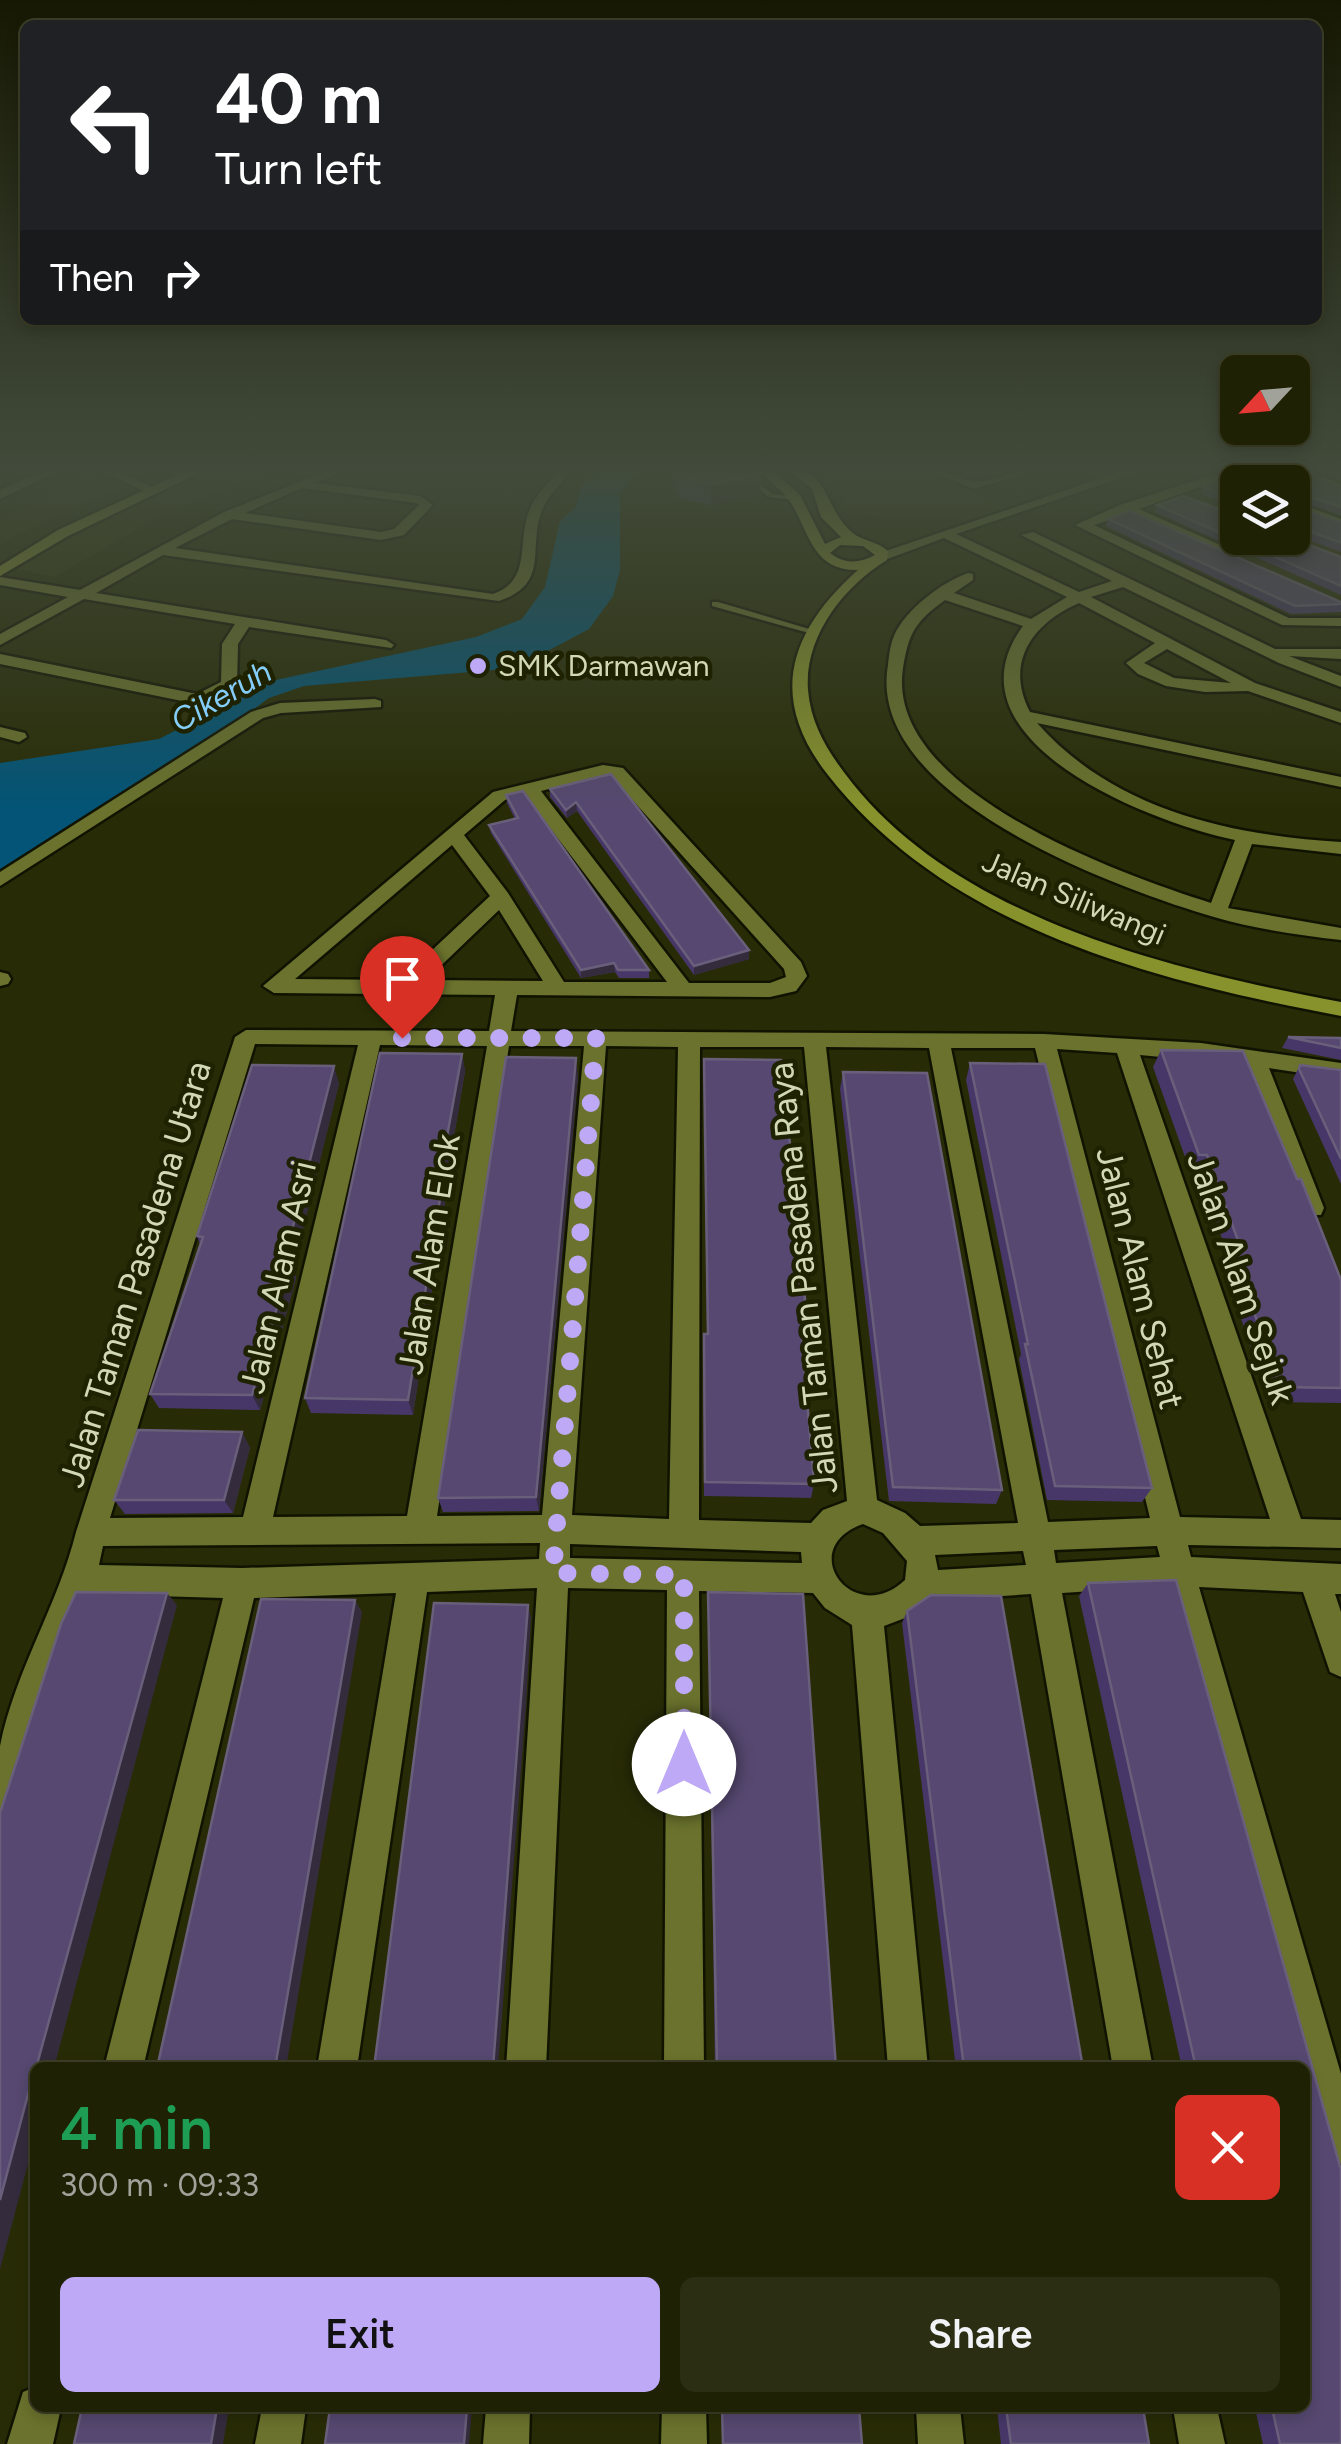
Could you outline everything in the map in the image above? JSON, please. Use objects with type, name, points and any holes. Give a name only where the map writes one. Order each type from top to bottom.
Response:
[{"type":"main road","points":[[835,600],[842,583]]},
{"type":"main road","name":"Jalan Siliwangi","points":[[853,583],[812,631],[800,664],[798,688],[812,740],[837,780],[899,842],[1008,908],[1082,940],[1244,991],[1341,1009]]},
{"type":"street","points":[[15,583],[86,593],[240,627]]},
{"type":"street","points":[[0,640],[103,583]]},
{"type":"street","points":[[382,583],[484,598],[510,595],[523,583]]},
{"type":"street","points":[[959,583],[905,630],[892,669],[891,688],[898,716],[926,756],[993,816],[1030,838],[1121,879],[1218,912],[1341,934]]},
{"type":"street","points":[[1053,583],[1249,686],[1341,718]]},
{"type":"street","points":[[1121,583],[1082,598],[1034,625],[1020,640],[1011,668],[1012,694],[1022,714],[1056,754],[1119,796],[1154,811],[1245,837],[1341,848]]},
{"type":"street","points":[[1126,583],[1266,651],[1341,682]]},
{"type":"street","points":[[1205,583],[1287,622],[1341,622]]},
{"type":"street","points":[[942,594],[1034,625]]},
{"type":"street","points":[[0,595],[386,645]]},
{"type":"street","points":[[0,659],[197,699],[216,694],[230,684],[228,652],[240,627]]},
{"type":"street","points":[[1166,643],[1134,663],[1137,668],[1161,678],[1215,690],[1249,686]]},
{"type":"street","points":[[1266,651],[1341,654]]},
{"type":"street","points":[[0,880],[268,710],[374,704]]},
{"type":"street","points":[[1022,714],[1341,782]]},
{"type":"street","points":[[0,732],[19,737]]},
{"type":"street","points":[[603,770],[617,772],[797,971],[797,980],[782,989],[274,986],[500,796],[530,788],[603,770]]},
{"type":"street","points":[[530,788],[682,988]]},
{"type":"street","points":[[453,834],[501,897],[558,988]]},
{"type":"street","points":[[1218,912],[1245,837]]},
{"type":"street","points":[[404,988],[452,948],[501,897]]},
{"type":"street","name":"Jalan Alam Elok","points":[[420,1530],[507,990]]},
{"type":"street","name":"Jalan Taman Pasadena Utara","points":[[0,1799],[51,1644],[80,1579],[91,1532],[246,1037],[370,1039]]},
{"type":"street","points":[[526,2062],[553,1573],[596,1038]]},
{"type":"street","points":[[684,1536],[689,1038]]},
{"type":"street","points":[[370,1039],[1044,1041],[1200,1051],[1341,1070]]},
{"type":"street","name":"Jalan Alam Asri","points":[[254,1532],[370,1039]]},
{"type":"street","name":"Jalan Taman Pasadena Raya","points":[[814,1039],[863,1510]]},
{"type":"street","points":[[939,1041],[1044,1579],[1132,2062]]},
{"type":"street","name":"Jalan Alam Sehat","points":[[1044,1041],[1179,1571],[1341,2144]]},
{"type":"street","name":"Jalan Alam Sejuk","points":[[1126,1047],[1290,1532]]},
{"type":"street","points":[[1254,1060],[1319,1227]]},
{"type":"street","points":[[863,1510],[892,1519],[914,1542],[920,1556],[918,1586],[897,1608],[867,1612],[839,1602],[820,1578],[815,1551],[818,1538],[836,1518],[863,1510]]},
{"type":"street","points":[[91,1532],[556,1529],[818,1538]]},
{"type":"street","points":[[914,1542],[1169,1532],[1341,1534]]},
{"type":"street","points":[[918,1586],[1179,1571],[1328,1578],[1341,1661]]},
{"type":"street","points":[[80,1579],[242,1583],[553,1573],[820,1578]]},
{"type":"street","points":[[684,1575],[684,2062]]},
{"type":"street","points":[[338,2062],[414,1578]]},
{"type":"street","points":[[124,2062],[242,1583]]},
{"type":"street","points":[[867,1612],[907,2062]]},
{"type":"street","points":[[30,2444],[39,2412]]},
{"type":"street","points":[[278,2444],[283,2412]]},
{"type":"street","points":[[506,2444],[508,2412]]},
{"type":"street","points":[[684,2412],[684,2444]]},
{"type":"street","points":[[938,2412],[942,2444]]},
{"type":"street","points":[[1196,2412],[1202,2444]]},
{"type":"lane","points":[[715,604],[812,631]]},
{"type":"water","points":[[546,583],[616,583],[613,596],[589,629],[540,655],[494,670],[304,686],[269,698],[105,817],[0,880],[0,763],[159,739],[271,681],[476,637],[522,619]]},
{"type":"building","points":[[1246,583],[1297,583],[1341,604],[1295,606]]},
{"type":"building","points":[[611,774],[749,950],[694,966],[576,802],[566,810],[550,789]]},
{"type":"building","points":[[523,791],[649,970],[618,970],[614,963],[581,970],[489,825],[518,818],[506,795]]},
{"type":"building","points":[[1288,1037],[1341,1038],[1341,1048]]},
{"type":"building","points":[[1161,1050],[1243,1051],[1341,1280],[1341,1388],[1280,1387],[1231,1246],[1240,1246],[1207,1155],[1199,1155]]},
{"type":"building","points":[[380,1053],[462,1054],[438,1186],[442,1186],[408,1400],[305,1398]]},
{"type":"building","points":[[506,1057],[576,1058],[536,1497],[438,1498]]},
{"type":"building","points":[[704,1059],[781,1060],[802,1257],[806,1315],[800,1315],[814,1484],[705,1482],[704,1334],[708,1334]]},
{"type":"building","points":[[970,1063],[1045,1064],[1152,1488],[1055,1486]]},
{"type":"building","points":[[252,1065],[334,1066],[284,1262],[290,1262],[252,1395],[150,1394],[203,1237],[197,1236]]},
{"type":"building","points":[[1300,1065],[1341,1070],[1341,1159],[1299,1069]]},
{"type":"building","points":[[843,1072],[927,1073],[1002,1490],[893,1487]]},
{"type":"building","points":[[138,1430],[242,1432],[224,1500],[114,1500]]},
{"type":"building","points":[[1176,1580],[1341,2170],[1341,2444],[1280,2444],[1273,2412],[1310,2412],[1310,2062],[1195,2062],[1088,1583]]},
{"type":"building","points":[[76,1592],[167,1593],[38,2062],[30,2062],[30,2087],[0,2200],[0,1813],[61,1624]]},
{"type":"building","points":[[708,1592],[803,1594],[836,2062],[717,2062]]},
{"type":"building","points":[[931,1595],[1001,1596],[1082,2062],[963,2062],[907,1611]]},
{"type":"building","points":[[261,1599],[355,1600],[276,2062],[158,2062]]},
{"type":"building","points":[[434,1603],[528,1605],[493,2062],[375,2062]]},
{"type":"building","points":[[81,2412],[216,2412],[211,2444],[74,2444]]},
{"type":"building","points":[[329,2412],[467,2412],[464,2444],[325,2444]]},
{"type":"building","points":[[722,2412],[859,2412],[862,2444],[723,2444]]},
{"type":"building","points":[[1007,2412],[1144,2412],[1149,2444],[1011,2444]]},
{"type":"place","name":"SMK Darmawan","points":[[478,666]]},
{"type":"route","points":[[402,1038],[596,1038],[553,1573],[684,1575],[684,1764]]},
{"type":"water label","name":"Cikeruh","points":[[221,696]]}]
